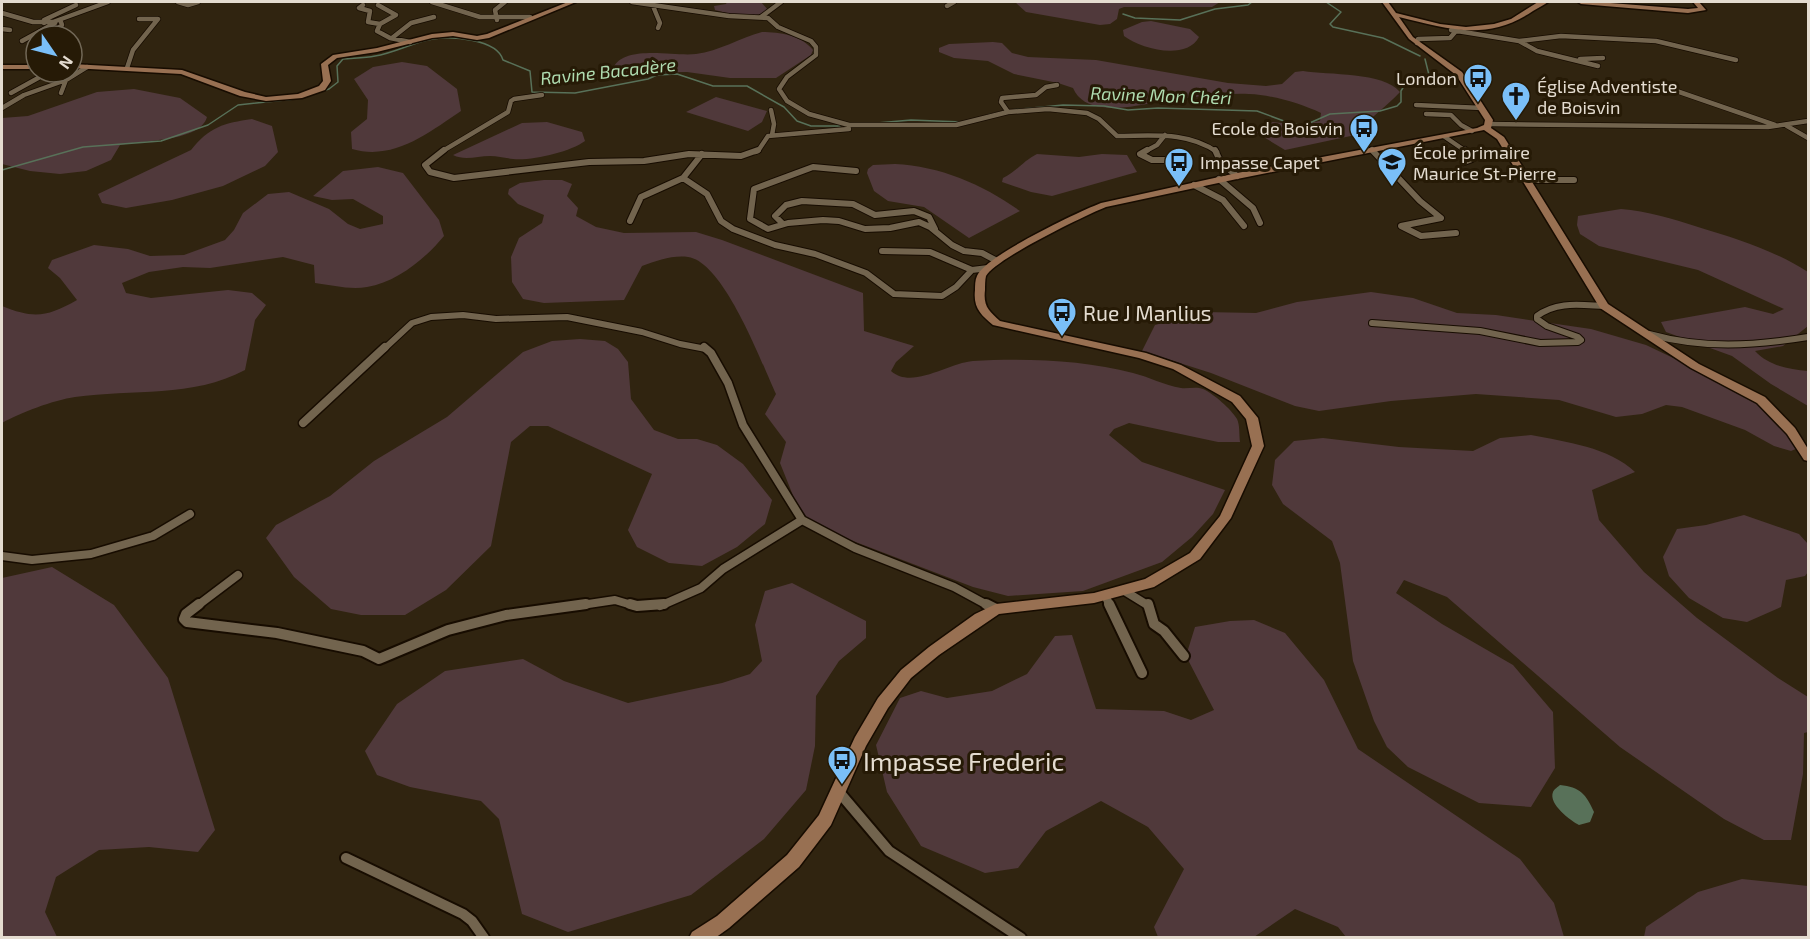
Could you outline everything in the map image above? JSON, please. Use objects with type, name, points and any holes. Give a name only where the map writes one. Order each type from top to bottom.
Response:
[{"type":"main road","points":[[84,67],[182,72],[248,96],[280,99],[305,95],[322,88],[327,81],[324,64],[332,57],[378,50],[449,34],[477,38],[489,36],[530,17],[573,2]]},
{"type":"main road","points":[[1385,2],[1417,43],[1456,71],[1482,108],[1488,126],[1500,137],[1604,306],[1638,331],[1695,366],[1761,400],[1791,431],[1809,457]]},
{"type":"main road","points":[[1394,14],[1453,31],[1477,30],[1515,19],[1533,6],[1545,2]]},
{"type":"main road","points":[[1581,2],[1689,11],[1703,10],[1696,2]]},
{"type":"main road","points":[[2,68],[24,67]]},
{"type":"main road","points":[[698,938],[723,921],[793,861],[825,820],[860,742],[883,703],[906,674],[980,618],[996,609],[1105,595],[1149,583],[1195,556],[1225,518],[1258,446],[1252,418],[1236,399],[1177,367],[1142,355],[997,323],[983,311],[979,300],[981,277],[993,264],[1067,221],[1095,208],[1237,176],[1445,137],[1488,126]]},
{"type":"street","points":[[22,41],[108,2]]},
{"type":"street","points":[[177,2],[188,5],[198,2]]},
{"type":"street","points":[[432,2],[465,15],[497,20],[530,17]]},
{"type":"street","points":[[497,20],[495,10],[505,2]]},
{"type":"street","points":[[632,2],[737,17],[761,17],[773,21],[778,27],[811,42],[816,47],[816,55],[779,86],[780,93],[787,101],[815,117],[864,127]]},
{"type":"street","points":[[761,17],[781,2]]},
{"type":"street","points":[[947,6],[954,2]]},
{"type":"street","points":[[44,23],[44,20],[76,5]]},
{"type":"street","points":[[363,5],[359,8],[370,11],[368,22],[380,24]]},
{"type":"street","points":[[378,5],[396,15],[380,24],[377,31],[392,38],[410,42]]},
{"type":"street","points":[[653,6],[654,14],[660,23],[658,28]]},
{"type":"street","points":[[2,13],[12,14],[30,22],[58,23]]},
{"type":"street","points":[[392,38],[412,22],[424,17],[434,17]]},
{"type":"street","points":[[127,68],[126,64],[130,54],[158,19],[140,20]]},
{"type":"street","points":[[2,29],[10,30]]},
{"type":"street","points":[[1417,43],[1418,39],[1450,38],[1453,31],[1518,41],[1560,36],[1656,41],[1736,60]]},
{"type":"street","points":[[1518,41],[1537,51],[1598,66]]},
{"type":"street","points":[[1565,59],[1603,58]]},
{"type":"street","points":[[11,93],[27,84]]},
{"type":"street","points":[[2,108],[24,95],[55,84]]},
{"type":"street","points":[[61,93],[64,84]]},
{"type":"street","points":[[1008,112],[1001,102],[1002,98],[1036,95],[1046,87],[1057,85]]},
{"type":"street","points":[[1662,86],[1780,127]]},
{"type":"street","points":[[542,96],[514,99],[511,101],[508,112],[435,155],[425,165],[430,172],[454,178],[513,170],[702,154],[728,156],[758,151],[765,137],[772,135],[864,127],[956,125],[1008,112],[1048,109],[1080,111],[1099,119],[1117,136],[1165,135],[1212,147],[1217,152],[1221,163],[1237,176]]},
{"type":"street","points":[[1416,105],[1482,108]]},
{"type":"street","points":[[771,110],[774,124],[772,135]]},
{"type":"street","points":[[1426,114],[1451,116],[1472,131]]},
{"type":"street","points":[[1488,126],[1780,127],[1807,122]]},
{"type":"street","points":[[1787,126],[1809,138]]},
{"type":"street","points":[[1165,135],[1157,144],[1140,154],[1152,160],[1165,160]]},
{"type":"street","points":[[1445,137],[1472,159],[1464,162]]},
{"type":"street","points":[[1372,150],[1420,201],[1441,218],[1401,226],[1412,235],[1421,237],[1456,232]]},
{"type":"street","points":[[630,221],[641,197],[683,178],[702,154]]},
{"type":"street","points":[[683,178],[707,194],[721,220],[733,229],[768,243],[815,254],[866,273],[894,294],[942,296],[956,287],[972,270],[993,264],[982,253],[964,251],[951,245],[936,232],[919,222],[881,229],[857,228],[830,220],[783,224],[768,229],[750,219],[754,188],[813,167],[856,171]]},
{"type":"street","points":[[1219,180],[1253,208],[1260,223]]},
{"type":"street","points":[[1527,180],[1574,180]]},
{"type":"street","points":[[1194,185],[1223,200],[1244,226]]},
{"type":"street","points":[[783,224],[775,216],[777,210],[801,201],[856,205],[874,215],[903,210],[916,211],[929,217],[936,232]]},
{"type":"street","points":[[882,251],[930,252],[972,270]]},
{"type":"street","points":[[1372,323],[1480,331],[1540,343],[1578,342],[1581,340],[1578,337],[1547,326],[1537,319],[1537,316],[1544,310],[1563,305],[1604,306]]},
{"type":"street","points":[[303,423],[380,351],[412,323],[420,319],[463,315],[496,320],[567,317],[642,332],[680,344],[703,347],[711,353],[728,383],[743,425],[802,520],[855,548],[954,587],[996,609]]},
{"type":"street","points":[[1638,331],[1669,340],[1718,347],[1743,347],[1809,337]]},
{"type":"street","points":[[2,556],[32,560],[91,554],[153,536],[190,514]]},
{"type":"street","points":[[238,575],[186,614],[184,619],[187,622],[222,628],[277,633],[363,651],[379,659],[448,630],[506,615],[615,600],[637,606],[658,606],[700,588],[723,569],[802,520]]},
{"type":"street","points":[[1123,590],[1148,603],[1154,624],[1164,631],[1184,656]]},
{"type":"street","points":[[1105,595],[1142,673]]},
{"type":"street","points":[[839,792],[889,851],[1021,938]]},
{"type":"street","points":[[346,858],[463,914],[472,921],[484,938]]},
{"type":"shaded area","points":[[727,2],[761,2],[769,11],[749,16],[715,10],[714,6]]},
{"type":"shaded area","points":[[1015,2],[1220,2],[1212,7],[1124,7],[1119,9],[1117,19],[1110,24],[1100,25],[1026,12]]},
{"type":"shaded area","points":[[1151,21],[1190,29],[1199,37],[1193,44],[1174,51],[1141,45],[1124,36],[1123,30],[1142,22]]},
{"type":"shaded area","points":[[762,32],[796,38],[813,50],[811,55],[776,78],[730,78],[687,72],[622,73],[613,68],[628,56],[651,53],[696,54]]},
{"type":"shaded area","points":[[1002,43],[1012,53],[1028,57],[1096,60],[1228,83],[1266,86],[1282,84],[1295,72],[1303,71],[1369,78],[1382,81],[1400,92],[1368,122],[1360,134],[1285,150],[1257,133],[1261,125],[1273,122],[1298,125],[1320,121],[1321,113],[1286,100],[1249,94],[1203,96],[1109,108],[1089,104],[1081,99],[1073,88],[1058,83],[1014,74],[988,61],[954,58],[939,52],[939,48],[949,44]]},
{"type":"shaded area","points":[[402,62],[427,66],[457,89],[461,111],[423,136],[396,148],[367,152],[352,149],[351,132],[367,119],[368,100],[354,79],[373,67]]},
{"type":"shaded area","points":[[134,89],[180,98],[207,117],[202,125],[182,136],[120,145],[111,160],[86,171],[60,174],[30,171],[2,164],[2,118],[28,116],[97,92]]},
{"type":"shaded area","points":[[716,97],[767,111],[762,122],[748,131],[686,112]]},
{"type":"shaded area","points":[[252,119],[272,126],[278,152],[265,166],[223,186],[172,200],[126,208],[102,203],[98,194],[191,150],[204,136],[218,127]]},
{"type":"shaded area","points":[[547,122],[582,132],[585,141],[561,152],[530,159],[490,156],[467,158],[453,155],[522,123]]},
{"type":"shaded area","points":[[1037,154],[1079,157],[1102,154],[1127,155],[1137,172],[1052,196],[1031,192],[1002,182],[1003,178]]},
{"type":"shaded area","points":[[895,164],[928,169],[961,178],[992,193],[1020,211],[969,238],[924,207],[888,201],[874,191],[867,173],[868,169],[873,165]]},
{"type":"shaded area","points":[[378,167],[403,173],[439,220],[444,236],[428,253],[400,275],[367,287],[341,287],[315,283],[314,265],[283,257],[210,268],[183,267],[149,272],[122,283],[126,293],[151,298],[228,290],[252,293],[266,305],[255,320],[245,370],[225,379],[183,389],[75,397],[37,407],[2,423],[2,306],[23,313],[40,314],[57,310],[77,300],[60,278],[48,268],[52,260],[94,245],[128,249],[150,256],[184,255],[225,240],[234,230],[243,213],[268,194],[289,192],[329,209],[348,224],[360,229],[383,224],[383,216],[353,199],[332,200],[313,196],[343,171]]},
{"type":"shaded area","points":[[562,180],[572,184],[567,196],[578,208],[576,216],[596,227],[624,233],[696,232],[863,293],[864,331],[914,346],[896,362],[891,371],[900,376],[920,377],[973,361],[1033,360],[1094,365],[1133,373],[1175,387],[1203,389],[1227,406],[1237,419],[1240,442],[1218,442],[1129,423],[1114,429],[1109,435],[1142,462],[1225,490],[1213,514],[1192,537],[1162,562],[1083,591],[1008,596],[973,587],[819,528],[800,513],[780,463],[786,442],[765,414],[776,394],[761,360],[728,294],[702,263],[688,257],[676,257],[642,266],[624,300],[544,303],[523,299],[512,282],[511,257],[519,238],[542,223],[544,215],[518,204],[508,194],[509,189],[520,183]]},
{"type":"shaded area","points":[[1621,209],[1660,216],[1742,241],[1781,257],[1808,272],[1808,326],[1783,346],[1755,351],[1766,360],[1786,368],[1808,371],[1808,406],[1771,384],[1732,356],[1666,332],[1661,322],[1745,307],[1773,314],[1784,309],[1698,270],[1599,246],[1580,234],[1577,225],[1578,216]]},
{"type":"shaded area","points":[[1371,292],[1413,298],[1457,313],[1496,315],[1591,329],[1646,345],[1749,394],[1779,423],[1798,448],[1791,451],[1774,446],[1745,430],[1682,407],[1666,405],[1642,414],[1616,417],[1559,400],[1476,394],[1391,401],[1319,411],[1295,406],[1211,373],[1142,351],[1155,325],[1203,312],[1256,313],[1297,302]]},
{"type":"shaded area","points":[[580,339],[605,341],[618,349],[628,362],[631,399],[654,430],[678,439],[697,439],[717,445],[743,464],[772,500],[765,524],[737,547],[702,566],[669,563],[637,547],[628,530],[652,474],[548,426],[530,426],[511,442],[491,546],[446,590],[405,615],[361,615],[331,609],[294,577],[266,538],[276,525],[330,496],[374,461],[447,417],[523,352],[552,341]]},
{"type":"shaded area","points":[[1531,435],[1600,451],[1635,472],[1592,490],[1599,520],[1644,572],[1697,618],[1778,678],[1808,697],[1808,732],[1804,733],[1803,774],[1791,840],[1764,840],[1724,819],[1620,747],[1447,597],[1404,580],[1396,593],[1442,624],[1513,665],[1553,712],[1555,768],[1531,807],[1479,803],[1408,767],[1387,747],[1374,721],[1353,661],[1340,563],[1332,541],[1283,504],[1272,485],[1275,460],[1294,441],[1323,438],[1399,447],[1473,451],[1500,438]]},
{"type":"shaded area","points":[[1744,515],[1799,534],[1808,544],[1808,572],[1805,576],[1786,580],[1781,607],[1747,622],[1723,618],[1689,598],[1669,576],[1663,557],[1677,529],[1706,525]]},
{"type":"shaded area","points":[[52,567],[114,605],[168,678],[215,830],[198,852],[149,847],[99,850],[56,877],[45,912],[57,937],[2,937],[2,578]]},
{"type":"shaded area","points":[[792,583],[866,621],[866,638],[839,661],[816,696],[815,746],[806,790],[764,839],[691,895],[568,932],[522,914],[499,819],[481,801],[410,787],[377,775],[365,751],[397,704],[445,671],[523,659],[564,681],[628,703],[722,683],[750,674],[762,661],[755,625],[765,591]]},
{"type":"shaded area","points":[[1254,620],[1285,633],[1324,680],[1358,749],[1520,859],[1554,903],[1564,937],[1346,937],[1338,927],[1295,909],[1254,937],[1158,937],[1154,927],[1184,869],[1148,827],[1101,801],[1046,831],[1018,868],[985,873],[921,846],[887,792],[876,745],[900,698],[921,691],[947,698],[992,691],[1027,674],[1055,636],[1072,635],[1096,709],[1164,711],[1191,720],[1214,710],[1186,656],[1195,627],[1230,621]]},
{"type":"shaded area","points":[[1560,785],[1582,792],[1594,812],[1590,822],[1579,825],[1557,807],[1552,797],[1555,789]]},
{"type":"shaded area","points":[[1742,879],[1808,886],[1808,937],[1644,937],[1646,927],[1698,892]]},
{"type":"waterway","points":[[1123,14],[1135,18],[1180,20],[1215,9],[1248,5],[1252,2]]},
{"type":"waterway","name":"Ravine Mon Chéri","points":[[1326,2],[1341,12],[1330,24],[1333,27],[1383,38],[1420,56]]},
{"type":"waterway","name":"Ravine Bacadère","points":[[2,170],[83,147],[161,141],[208,125],[238,105],[295,99],[329,89],[338,82],[337,66],[343,59],[382,55],[426,40],[441,38],[473,40],[492,47],[503,60],[530,71],[532,92],[575,93],[648,79],[657,75],[677,74],[713,86],[747,86],[784,107],[797,121],[811,126],[840,126]]},
{"type":"waterway","name":"Ravine Mon Chéri","points":[[987,115],[1010,110],[1063,105],[1104,106],[1128,110],[1158,108],[1257,111],[1292,124],[1305,125],[1330,114],[1380,111],[1397,106],[1401,102],[1401,91],[1407,81],[1429,75],[1425,59]]},
{"type":"waterway","name":"Ravine Mon Chéri","points":[[877,123],[911,120],[962,122]]},
{"type":"place","name":"London","points":[[1478,104]]},
{"type":"place","name":"Église Adventiste de Boisvin","points":[[1516,122]]},
{"type":"place","name":"Ecole de Boisvin","points":[[1364,154]]},
{"type":"place","name":"Impasse Capet","points":[[1179,188]]},
{"type":"place","name":"École primaire Maurice St-Pierre","points":[[1392,188]]},
{"type":"place","name":"Rue J Manlius","points":[[1062,338]]},
{"type":"place","name":"Impasse Frederic","points":[[842,786]]}]
